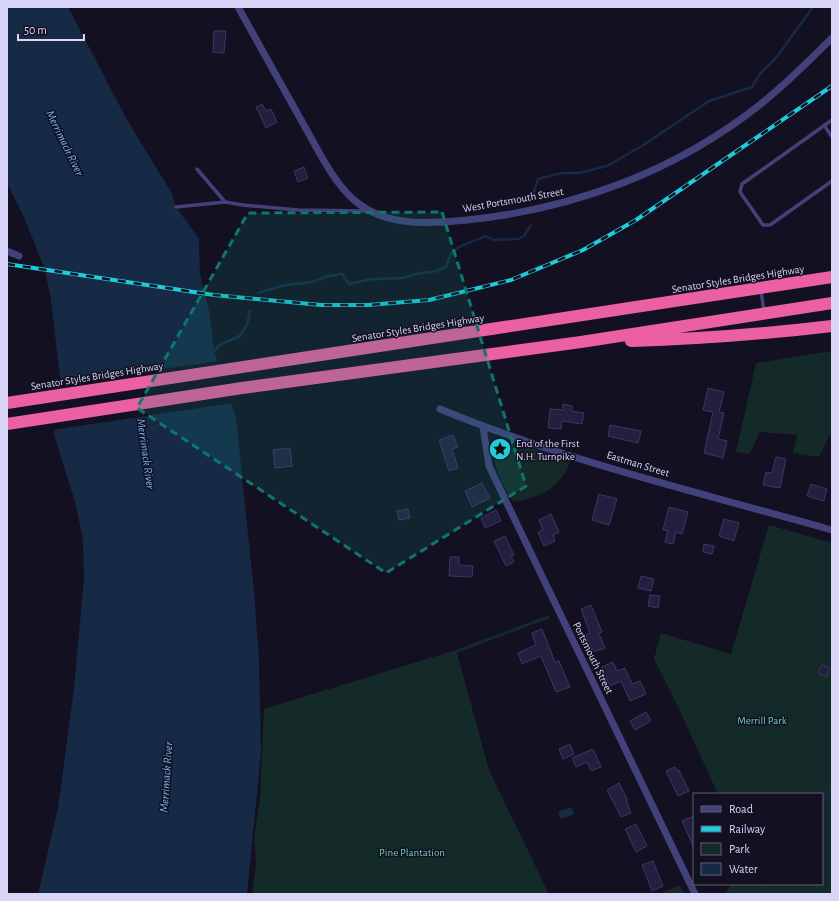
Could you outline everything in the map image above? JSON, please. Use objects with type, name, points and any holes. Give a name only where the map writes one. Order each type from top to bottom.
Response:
[{"type":"highway","name":"Senator Styles Bridges Highway","points":[[13,402],[832,277]]},
{"type":"highway","points":[[7,424],[242,388],[581,342],[832,303]]},
{"type":"highway","points":[[581,342],[678,340],[772,334],[832,326]]},
{"type":"street","name":"West Portsmouth Street","points":[[238,7],[318,151],[340,185],[353,200],[370,211],[399,221],[451,222],[491,218],[552,207],[591,195],[646,174],[694,150],[728,128],[784,84],[832,38]]},
{"type":"street","points":[[7,251],[19,256]]},
{"type":"street","name":"Eastman Street","points":[[440,409],[483,427],[688,491],[832,530]]},
{"type":"street","name":"Portsmouth Street","points":[[483,427],[490,466],[695,894]]},
{"type":"lane","points":[[832,120],[742,184],[740,192],[763,225],[766,226],[770,225],[832,181]]},
{"type":"lane","points":[[824,125],[832,137]]},
{"type":"lane","points":[[197,169],[225,202]]},
{"type":"lane","points":[[176,207],[225,202],[298,210],[370,211]]},
{"type":"lane","points":[[761,289],[764,314]]},
{"type":"highlighted area","points":[[442,212],[526,486],[386,573],[137,408],[248,213]]},
{"type":"green space","points":[[832,351],[832,430],[819,457],[793,453],[797,435],[760,432],[750,454],[736,452],[756,363]]},
{"type":"green space","points":[[507,442],[519,444],[571,460],[561,478],[555,485],[541,494],[513,502],[495,464],[495,451]]},
{"type":"green space","name":"Merrill Park","points":[[769,525],[832,543],[832,894],[725,894],[731,885],[823,885],[823,793],[718,793],[654,659],[661,633],[731,654]]},
{"type":"green space","name":"Pine Plantation","points":[[549,615],[550,618],[457,653],[489,770],[549,894],[252,894],[256,864],[254,837],[260,800],[264,709],[456,650]]},
{"type":"green space","points":[[680,885],[684,894],[660,894]]},
{"type":"water","name":"Merrimack River","points":[[7,7],[68,7],[126,118],[171,192],[176,207],[199,239],[200,274],[210,315],[214,351],[236,418],[254,591],[259,659],[261,753],[247,894],[38,894],[58,808],[74,688],[84,578],[83,541],[76,505],[54,435],[60,376],[50,294],[44,267],[24,217],[7,183]]},
{"type":"water","points":[[571,807],[574,814],[561,819],[558,812]]},
{"type":"pier","points":[[219,361],[233,403],[52,430],[57,384]]},
{"type":"building","points":[[214,31],[226,31],[224,53],[213,52]]},
{"type":"building","points":[[262,104],[266,111],[271,109],[277,122],[266,128],[256,107]]},
{"type":"building","points":[[304,167],[308,178],[298,182],[294,171]]},
{"type":"building","points":[[708,388],[724,392],[719,412],[724,413],[718,439],[727,441],[723,458],[704,453],[713,412],[703,410]]},
{"type":"building","points":[[563,404],[572,406],[572,411],[584,413],[582,424],[562,421],[561,429],[548,428],[550,409],[563,410]]},
{"type":"building","points":[[610,425],[641,431],[638,443],[608,436]]},
{"type":"building","points":[[453,435],[458,447],[452,449],[458,468],[449,471],[439,440]]},
{"type":"building","points":[[290,448],[292,466],[275,468],[273,450]]},
{"type":"building","points":[[776,457],[786,459],[780,488],[763,485],[766,472],[772,473]]},
{"type":"building","points":[[482,483],[490,498],[472,507],[465,491]]},
{"type":"building","points":[[811,484],[827,489],[824,501],[807,496]]},
{"type":"building","points":[[599,494],[617,499],[609,525],[592,520]]},
{"type":"building","points":[[669,507],[688,512],[682,534],[676,532],[673,544],[665,542],[668,531],[663,530]]},
{"type":"building","points":[[408,509],[410,518],[399,520],[397,511]]},
{"type":"building","points":[[496,510],[501,521],[485,528],[481,518]]},
{"type":"building","points":[[551,514],[559,532],[553,535],[555,541],[544,546],[538,532],[543,530],[539,520]]},
{"type":"building","points":[[724,519],[739,523],[734,541],[719,536]]},
{"type":"building","points":[[505,536],[514,555],[511,556],[514,562],[506,566],[494,541]]},
{"type":"building","points":[[704,544],[714,546],[712,554],[703,552]]},
{"type":"building","points":[[450,557],[459,557],[459,565],[473,566],[472,577],[449,576]]},
{"type":"building","points":[[641,576],[654,579],[651,591],[638,588]]},
{"type":"building","points":[[650,595],[660,596],[658,608],[648,606]]},
{"type":"building","points":[[591,605],[602,632],[599,634],[605,648],[593,652],[586,635],[590,633],[581,609]]},
{"type":"building","points":[[542,629],[555,662],[559,661],[570,687],[556,692],[541,656],[522,664],[518,653],[536,645],[532,633]]},
{"type":"building","points":[[613,662],[617,671],[625,668],[632,684],[640,681],[646,694],[630,701],[621,681],[610,686],[602,667]]},
{"type":"building","points":[[822,665],[830,668],[826,677],[818,673]]},
{"type":"building","points":[[646,712],[651,721],[635,730],[630,721]]},
{"type":"building","points":[[570,744],[574,754],[563,759],[559,749]]},
{"type":"building","points":[[593,749],[601,767],[591,771],[587,762],[576,767],[572,758]]},
{"type":"building","points":[[675,767],[677,771],[679,770],[689,791],[678,796],[666,771]]},
{"type":"building","points":[[619,783],[627,799],[631,813],[621,817],[607,790]]},
{"type":"building","points":[[693,816],[693,846],[682,821]]},
{"type":"building","points":[[636,824],[647,846],[636,852],[625,829]]},
{"type":"building","points":[[653,861],[663,886],[652,891],[642,865]]},
{"type":"waterway","points":[[531,201],[538,179],[562,173],[579,173],[607,166],[642,146],[709,101],[752,87],[760,74],[776,58],[813,7]]},
{"type":"waterway","points":[[258,293],[286,285],[312,282],[328,276],[342,274],[349,284],[372,279],[403,278],[415,274],[437,271],[446,267],[448,259],[452,253],[461,246],[485,236],[493,240],[518,239],[524,236],[531,225]]},
{"type":"waterway","points":[[211,351],[214,351],[221,344],[240,336],[247,325],[250,311]]},
{"type":"waterway","points":[[823,800],[832,789]]},
{"type":"waterway","points":[[762,894],[765,885]]},
{"type":"railway","points":[[7,264],[214,295],[321,305],[368,305],[429,300],[511,280],[583,250],[636,220],[832,86]]},
{"type":"place","name":"End of the First N.H. Turnpike","points":[[500,449]]}]
